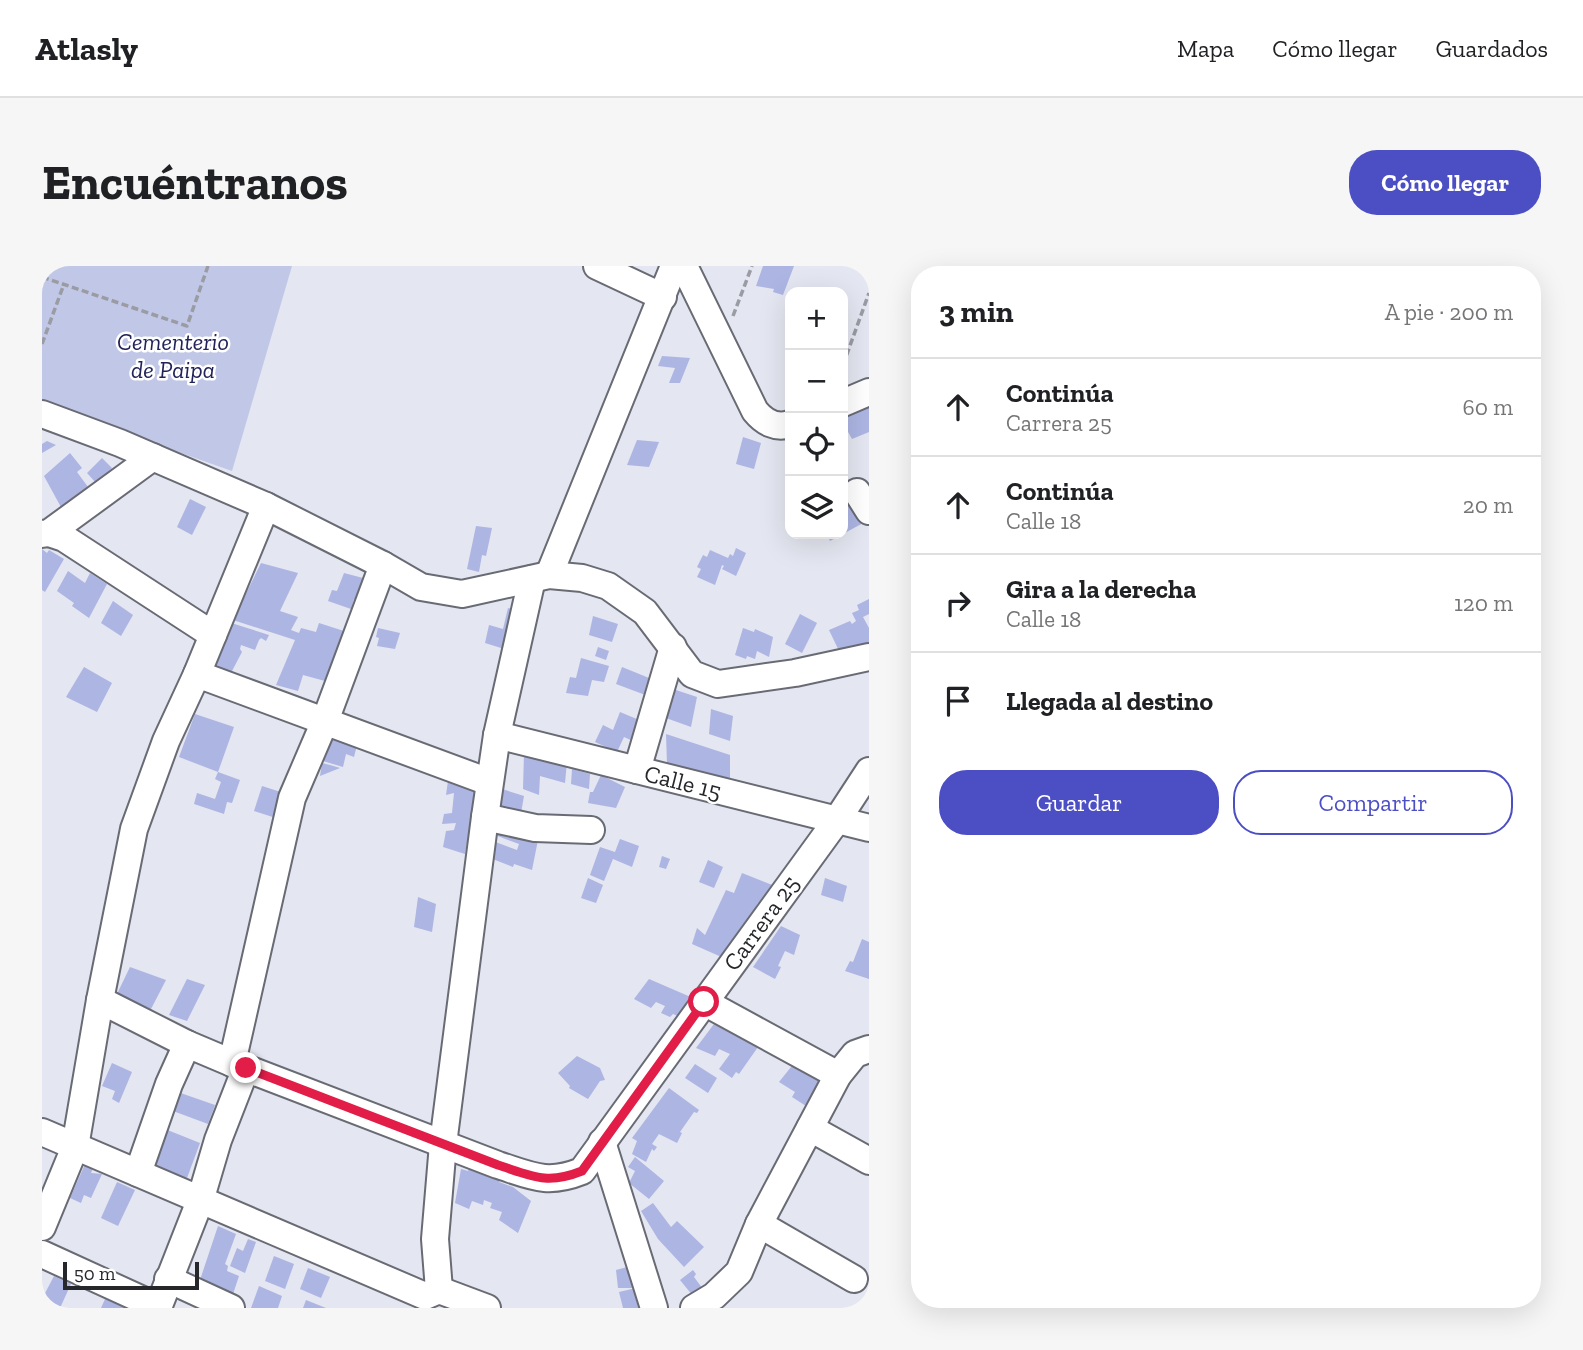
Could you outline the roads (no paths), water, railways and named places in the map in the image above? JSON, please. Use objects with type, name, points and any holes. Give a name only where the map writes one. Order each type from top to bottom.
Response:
[{"type":"street","points":[[597,266],[663,297]]},
{"type":"street","points":[[439,1290],[435,1239],[443,1144],[497,735],[541,577],[674,266]]},
{"type":"street","points":[[684,266],[755,411],[763,420],[773,425],[785,426]]},
{"type":"street","points":[[848,401],[869,392]]},
{"type":"street","points":[[42,414],[153,457],[266,506],[421,587],[462,594],[541,577],[582,578],[608,586],[645,612],[692,674],[718,684],[795,673],[869,657]]},
{"type":"street","points":[[45,534],[153,457]]},
{"type":"street","points":[[42,1227],[75,1147],[100,1000],[134,829],[166,741],[197,674],[266,506]]},
{"type":"street","points":[[45,534],[64,538],[213,635]]},
{"type":"street","points":[[42,1254],[158,1308],[200,1201],[239,1066],[292,798],[325,721],[383,565]]},
{"type":"street","points":[[637,770],[673,647]]},
{"type":"street","points":[[197,674],[489,782]]},
{"type":"street","name":"Calle 15","points":[[497,735],[869,828]]},
{"type":"street","name":"Carrera 25","points":[[100,1000],[187,1044],[239,1066],[539,1178],[562,1179],[582,1171],[869,771]]},
{"type":"street","points":[[485,817],[535,828],[592,830]]},
{"type":"street","points":[[704,1002],[838,1075]]},
{"type":"street","points":[[138,1173],[169,1084],[187,1044]]},
{"type":"street","points":[[694,1308],[714,1296],[739,1272],[759,1224],[838,1075],[855,1054],[869,1049]]},
{"type":"street","points":[[810,1128],[869,1161]]},
{"type":"street","points":[[42,1132],[425,1296],[439,1290],[487,1308]]},
{"type":"street","points":[[601,1142],[654,1308]]},
{"type":"street","points":[[759,1224],[854,1279]]},
{"type":"street","points":[[169,1279],[231,1308]]},
{"type":"park label","name":"Cementerio de Paipa","points":[[173,355]]}]
